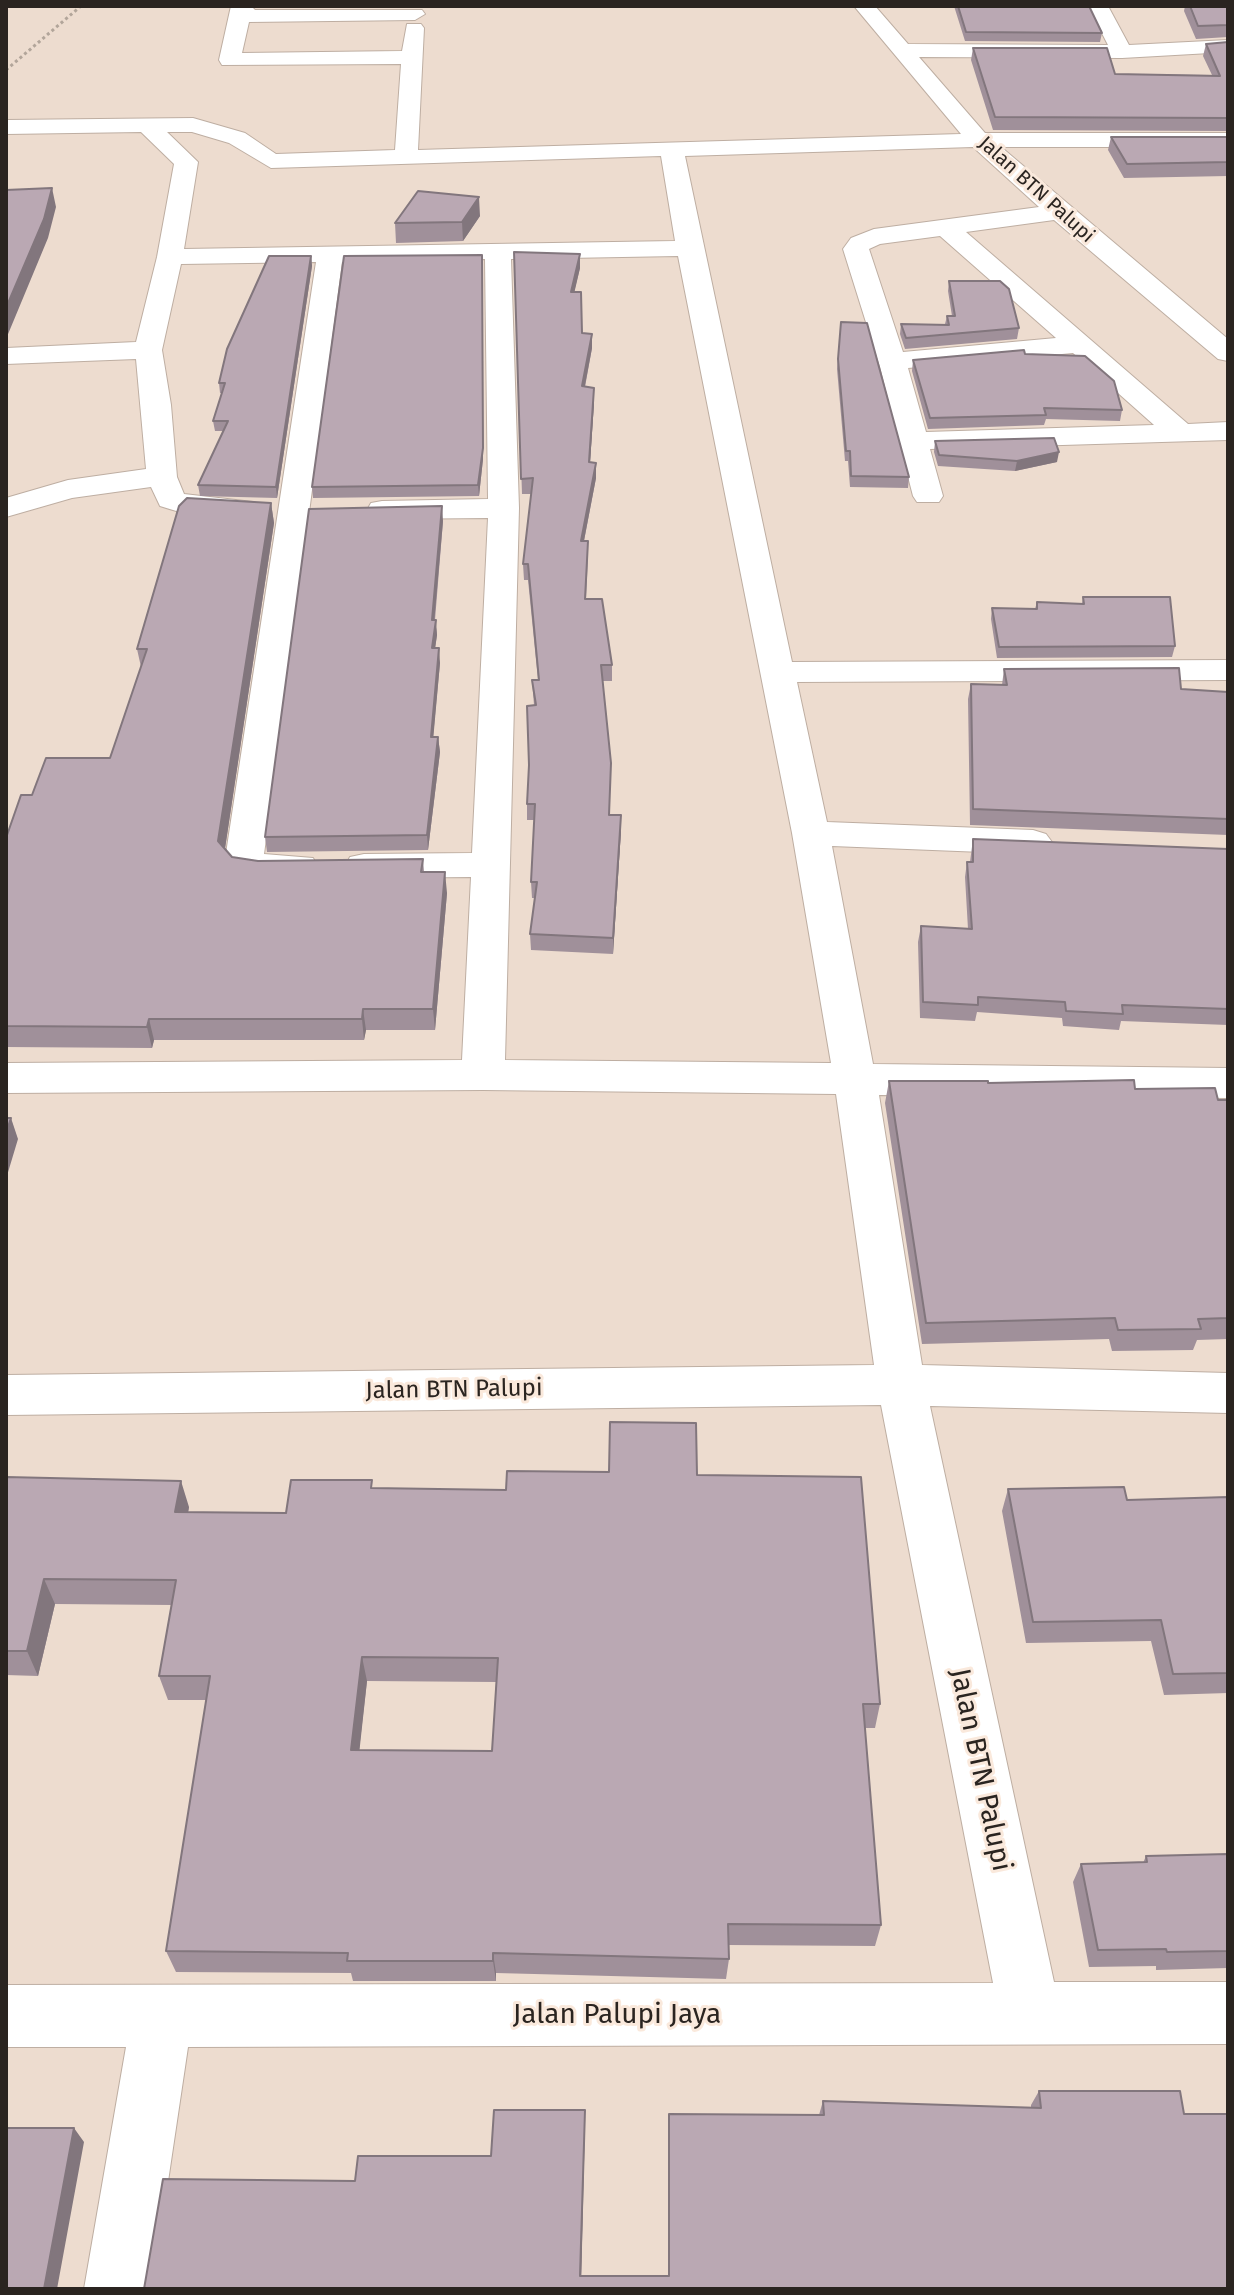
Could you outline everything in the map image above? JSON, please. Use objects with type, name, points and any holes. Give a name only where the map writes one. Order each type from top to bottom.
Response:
[{"type":"street","name":"Jalan BTN Palupi","points":[[864,6],[979,140],[1059,212],[1228,353]]},
{"type":"street","points":[[1098,6],[1122,52]]},
{"type":"street","points":[[406,159],[415,10],[255,16],[241,9],[230,60],[412,57]]},
{"type":"street","points":[[909,59],[1228,46]]},
{"type":"street","points":[[909,59],[1191,71]]},
{"type":"street","points":[[6,127],[146,125],[212,129],[237,138],[271,161]]},
{"type":"street","points":[[146,125],[186,162],[406,159],[979,140],[1228,140]]},
{"type":"street","name":"Jalan BTN Palupi","points":[[672,150],[689,248],[811,833],[855,1079],[901,1385],[1030,2014]]},
{"type":"street","points":[[186,162],[170,257],[148,350],[157,405],[163,476],[171,500],[197,508],[322,511],[504,508]]},
{"type":"street","points":[[928,496],[915,441],[856,249],[860,243],[874,237],[1059,212]]},
{"type":"street","points":[[945,227],[1083,344],[1178,430]]},
{"type":"street","points":[[170,257],[689,248]]},
{"type":"street","points":[[483,1075],[504,508],[498,252]]},
{"type":"street","points":[[330,255],[322,511],[245,863],[262,867],[493,865]]},
{"type":"street","points":[[891,361],[1083,344]]},
{"type":"street","points":[[6,356],[148,350]]},
{"type":"street","points":[[915,441],[1178,430],[1228,431]]},
{"type":"street","points":[[6,508],[68,489],[163,476]]},
{"type":"street","points":[[779,672],[1228,670]]},
{"type":"street","points":[[811,833],[1074,844]]},
{"type":"street","points":[[6,1078],[483,1075],[1228,1083]]},
{"type":"street","name":"Jalan BTN Palupi","points":[[6,1395],[901,1385],[1228,1393]]},
{"type":"street","name":"Jalan Palupi Jaya","points":[[6,2016],[1228,2013]]},
{"type":"street","points":[[118,2289],[162,2015]]},
{"type":"path","points":[[6,70],[81,6]]},
{"type":"building","points":[[958,6],[1089,6],[1102,33],[966,32]]},
{"type":"building","points":[[1190,6],[1228,6],[1228,25],[1198,26]]},
{"type":"building","points":[[1228,42],[1228,118],[995,117],[973,48],[1107,48],[1115,74],[1220,76],[1206,44]]},
{"type":"building","points":[[1111,137],[1228,137],[1228,162],[1127,164]]},
{"type":"building","points":[[52,188],[44,219],[6,308],[6,190]]},
{"type":"building","points":[[418,191],[479,197],[462,222],[395,223]]},
{"type":"building","points":[[514,252],[580,254],[571,292],[581,292],[582,333],[592,334],[582,386],[594,388],[589,462],[596,463],[581,541],[588,541],[585,599],[602,599],[612,665],[601,665],[611,763],[609,815],[621,815],[613,938],[530,934],[537,882],[531,882],[535,804],[527,804],[527,706],[536,705],[532,680],[539,680],[528,564],[523,564],[533,478],[521,479]]},
{"type":"building","points":[[482,255],[483,448],[478,485],[312,487],[344,256]]},
{"type":"building","points":[[269,256],[311,256],[276,487],[198,485],[228,421],[213,421],[225,383],[219,383],[227,349]]},
{"type":"building","points":[[949,281],[1000,281],[1009,289],[1019,328],[906,338],[901,324],[949,325],[947,316],[955,316]]},
{"type":"building","points":[[841,322],[867,323],[909,477],[851,476],[838,359]]},
{"type":"building","points":[[1024,350],[1025,354],[1085,356],[1114,381],[1122,410],[1044,408],[1046,415],[930,418],[913,360]]},
{"type":"building","points":[[1054,438],[1059,452],[1017,461],[939,455],[935,441]]},
{"type":"building","points":[[187,498],[271,503],[218,841],[232,857],[258,861],[423,859],[421,872],[445,872],[433,1009],[363,1009],[362,1019],[149,1019],[147,1027],[6,1026],[6,838],[21,795],[32,795],[46,758],[110,758],[147,649],[137,649],[179,506]]},
{"type":"building","points":[[442,506],[432,620],[436,620],[432,648],[439,648],[431,737],[438,737],[427,835],[265,837],[309,509]]},
{"type":"building","points":[[1083,597],[1170,597],[1175,646],[999,647],[992,608],[1037,609],[1037,602],[1084,604]]},
{"type":"building","points":[[1179,668],[1181,689],[1228,692],[1228,819],[973,809],[971,684],[1007,685],[1004,669]]},
{"type":"building","points":[[973,839],[1228,849],[1228,1009],[1122,1005],[1123,1014],[1066,1011],[1065,1002],[978,997],[978,1005],[923,1002],[921,926],[972,929],[967,862],[973,862]]},
{"type":"building","points":[[1134,1080],[1135,1089],[1215,1088],[1218,1100],[1228,1100],[1228,1318],[1198,1319],[1201,1329],[1118,1330],[1115,1318],[926,1323],[889,1081],[988,1083]]},
{"type":"building","points":[[610,1422],[696,1423],[697,1475],[861,1477],[880,1704],[863,1704],[881,1925],[728,1924],[729,1959],[493,1953],[493,1961],[347,1961],[348,1953],[166,1951],[210,1676],[159,1676],[176,1580],[44,1579],[27,1651],[6,1651],[6,1477],[181,1481],[175,1512],[286,1513],[291,1480],[372,1480],[371,1488],[506,1490],[507,1471],[609,1472]],"holes":[[[362,1657],[498,1658],[492,1751],[351,1750]]]},
{"type":"building","points":[[1124,1487],[1127,1500],[1228,1497],[1228,1673],[1173,1674],[1161,1620],[1033,1622],[1008,1489]]},
{"type":"building","points":[[1228,1854],[1228,1951],[1098,1950],[1081,1864],[1147,1862],[1146,1856]]},
{"type":"building","points":[[1039,2091],[1180,2091],[1184,2114],[1228,2114],[1228,2289],[144,2289],[163,2179],[355,2181],[358,2156],[491,2156],[494,2110],[585,2110],[580,2276],[669,2276],[669,2114],[824,2115],[823,2101],[1041,2108]]},
{"type":"building","points":[[6,2128],[74,2128],[44,2289],[6,2289]]}]
